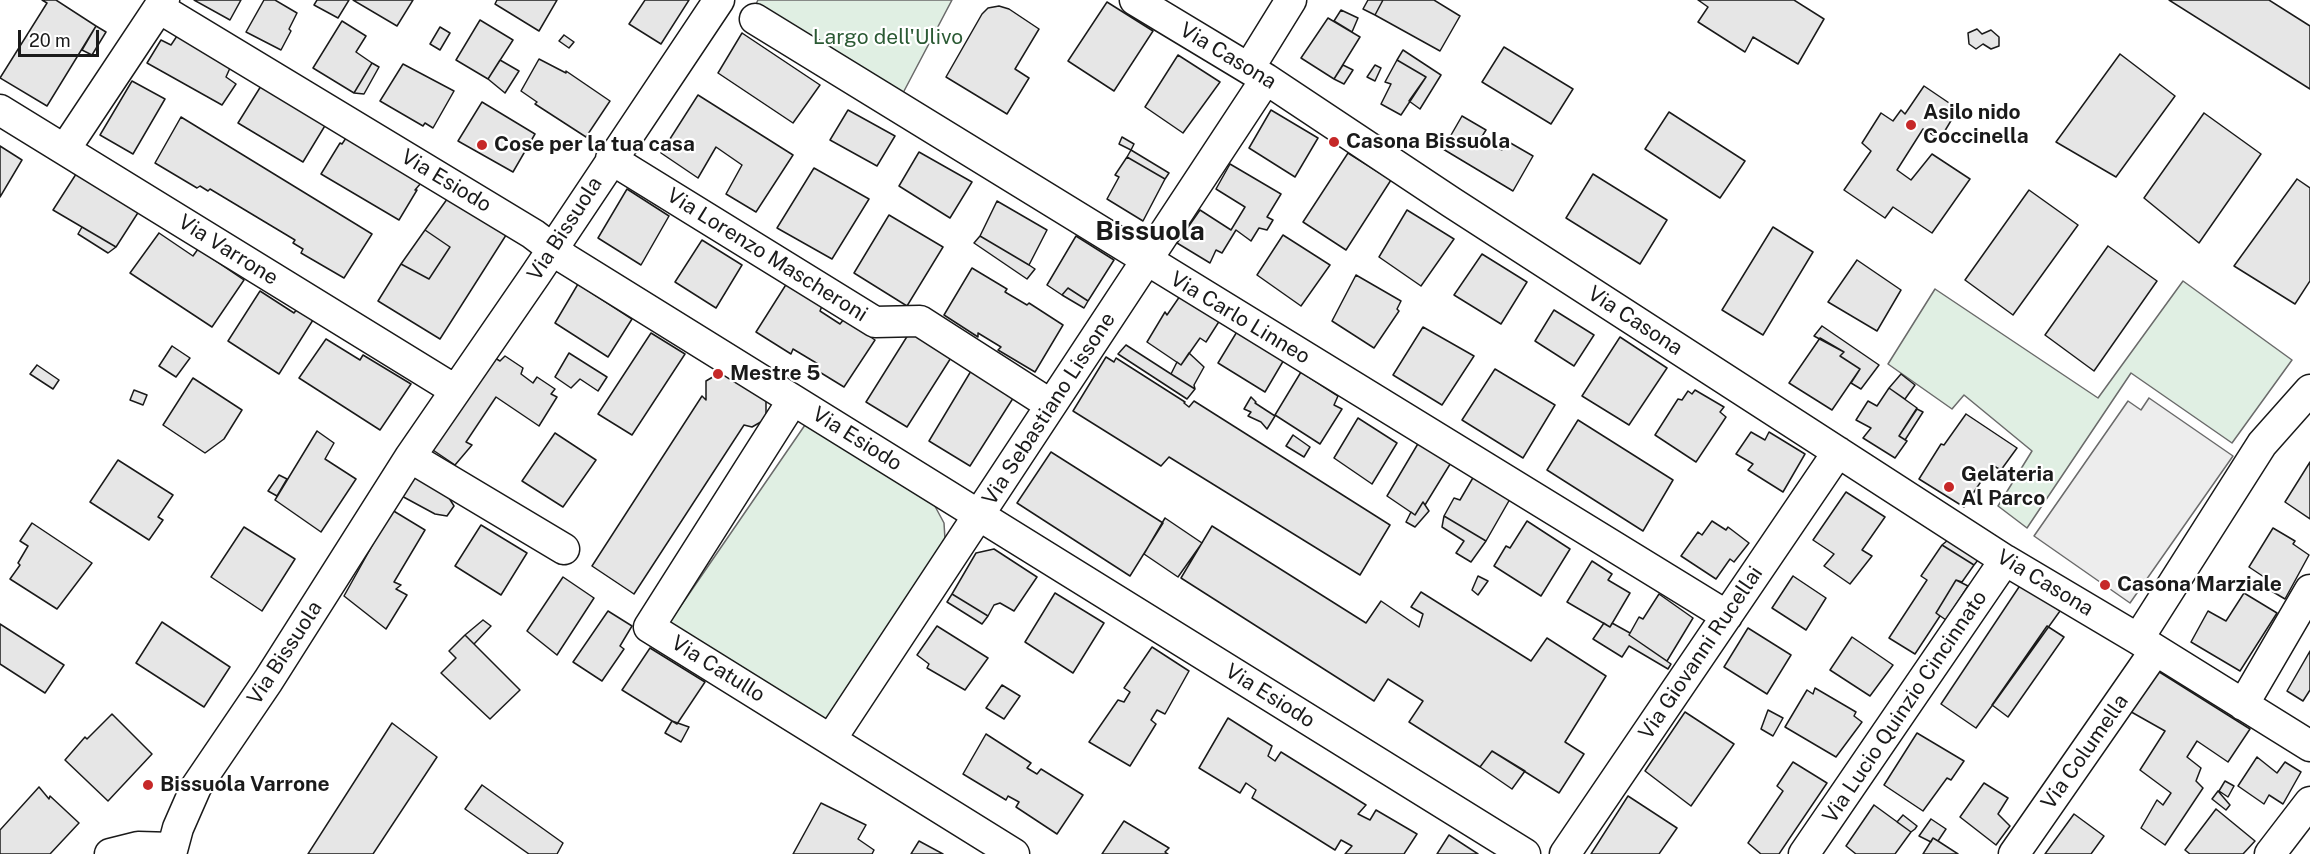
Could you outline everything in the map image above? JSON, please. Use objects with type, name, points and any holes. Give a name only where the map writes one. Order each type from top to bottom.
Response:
[{"type":"street","name":"Via Bissuola","points":[[172,851],[178,828],[196,787],[268,681],[410,457],[553,249],[719,0]]},
{"type":"street","name":"Via Casona","points":[[1135,0],[1257,73],[1451,202],[2005,560],[2310,746]]},
{"type":"street","name":"Via Sebastiano Lissone","points":[[831,739],[1146,261],[1257,73],[1291,0]]},
{"type":"street","points":[[65,149],[161,4]]},
{"type":"street","name":"Via Esiodo","points":[[161,4],[533,234],[553,249],[793,400],[1525,854]]},
{"type":"street","name":"Via Carlo Linneo","points":[[755,19],[1726,616]]},
{"type":"street","name":"Via Varrone","points":[[0,110],[455,390]]},
{"type":"street","name":"Via Lorenzo Mascheroni","points":[[611,159],[875,322],[920,321],[1051,405]]},
{"type":"street","points":[[2146,645],[2262,444],[2310,390]]},
{"type":"street","name":"Via Catullo","points":[[793,400],[649,627],[1014,854]]},
{"type":"street","name":"Via Giovanni Rucellai","points":[[1565,854],[1838,452]]},
{"type":"street","points":[[410,457],[564,549]]},
{"type":"street","name":"Via Lucio Quinzio Cincinnato","points":[[1804,854],[2005,560]]},
{"type":"street","points":[[2244,705],[2310,590]]},
{"type":"street","name":"Via Columella","points":[[2014,854],[2146,645]]},
{"type":"street","points":[[2270,854],[2310,802]]},
{"type":"street","points":[[110,854],[138,847],[172,851]]},
{"type":"green space","name":"Largo dell'Ulivo","points":[[758,0],[952,0],[903,93],[756,4]]},
{"type":"green space","points":[[2183,281],[2292,360],[2232,443],[2131,373],[2027,528],[1998,506],[2032,451],[1964,395],[1952,409],[1888,364],[1935,289],[2098,398]]},
{"type":"green space","points":[[805,425],[930,497],[944,523],[945,539],[826,722],[669,623]]},
{"type":"shaded area","points":[[2149,398],[2233,456],[2130,603],[2034,536],[2128,401],[2141,410]]},
{"type":"building","points":[[42,0],[56,0],[96,26],[47,106],[0,78],[47,3]]},
{"type":"building","points":[[194,0],[241,0],[230,20]]},
{"type":"building","points":[[264,0],[275,0],[297,13],[281,50],[246,32]]},
{"type":"building","points":[[317,0],[349,0],[338,18],[314,5]]},
{"type":"building","points":[[353,0],[413,0],[397,26]]},
{"type":"building","points":[[497,0],[557,0],[539,31],[495,4]]},
{"type":"building","points":[[645,0],[689,0],[661,44],[629,24]]},
{"type":"building","points":[[1368,0],[1383,0],[1375,15],[1363,9]]},
{"type":"building","points":[[1383,0],[1434,0],[1460,16],[1440,51],[1375,15]]},
{"type":"building","points":[[1698,0],[1794,0],[1824,19],[1798,64],[1753,37],[1745,52],[1698,22],[1708,7]]},
{"type":"building","points":[[2169,0],[2269,0],[2310,26],[2310,89]]},
{"type":"building","points":[[1107,2],[1153,31],[1114,91],[1068,61]]},
{"type":"building","points":[[999,6],[1009,9],[1039,29],[1015,69],[1029,78],[1007,114],[946,77],[982,14],[988,8]]},
{"type":"building","points":[[1341,10],[1358,18],[1352,32],[1334,21]]},
{"type":"building","points":[[1328,18],[1360,37],[1334,79],[1301,58]]},
{"type":"building","points":[[480,20],[513,40],[488,79],[456,60]]},
{"type":"building","points":[[342,21],[366,36],[356,52],[372,63],[354,93],[313,68]]},
{"type":"building","points":[[96,26],[106,32],[92,55],[82,50]]},
{"type":"building","points":[[440,27],[450,33],[440,50],[430,44]]},
{"type":"building","points":[[1977,29],[1982,34],[1991,30],[1999,37],[1999,46],[1991,49],[1983,44],[1976,49],[1969,44],[1968,33]]},
{"type":"building","points":[[742,33],[820,85],[793,123],[718,73]]},
{"type":"building","points":[[564,35],[574,42],[569,48],[559,41]]},
{"type":"building","points":[[177,36],[230,68],[226,77],[236,84],[222,105],[147,63],[161,40],[171,45]]},
{"type":"building","points":[[1504,47],[1573,89],[1551,124],[1482,82]]},
{"type":"building","points":[[1403,50],[1441,75],[1420,109],[1409,101],[1426,77],[1397,60]]},
{"type":"building","points":[[2120,54],[2175,96],[2116,177],[2056,142]]},
{"type":"building","points":[[1178,55],[1220,82],[1183,133],[1145,107]]},
{"type":"building","points":[[539,59],[566,73],[566,71],[610,101],[586,137],[535,104],[537,102],[521,91]]},
{"type":"building","points":[[500,60],[519,71],[505,93],[488,79]]},
{"type":"building","points":[[1397,60],[1426,77],[1401,115],[1381,104],[1391,84],[1385,82]]},
{"type":"building","points":[[372,63],[379,67],[364,94],[354,93]]},
{"type":"building","points":[[403,64],[454,91],[433,128],[425,123],[423,126],[380,101]]},
{"type":"building","points":[[1343,65],[1353,70],[1344,84],[1334,79]]},
{"type":"building","points":[[1375,65],[1381,68],[1375,81],[1367,77]]},
{"type":"building","points":[[132,81],[165,99],[133,154],[100,135]]},
{"type":"building","points":[[261,86],[326,124],[303,162],[238,123]]},
{"type":"building","points":[[1924,86],[1958,109],[1940,139],[1923,129],[1897,170],[1911,180],[1932,154],[1970,179],[1932,233],[1893,207],[1885,218],[1844,190],[1871,151],[1862,143],[1881,113],[1893,121],[1901,110],[1905,114]]},
{"type":"building","points":[[698,95],[793,155],[756,212],[726,194],[742,165],[716,147],[698,178],[661,153]]},
{"type":"building","points":[[482,102],[535,134],[513,172],[458,141]]},
{"type":"building","points":[[848,110],[895,136],[877,166],[830,140]]},
{"type":"building","points":[[1271,110],[1318,138],[1295,177],[1249,148]]},
{"type":"building","points":[[1669,112],[1745,161],[1720,198],[1645,149]]},
{"type":"building","points":[[2204,113],[2261,154],[2199,243],[2144,198]]},
{"type":"building","points":[[1462,116],[1486,130],[1481,138],[1502,150],[1507,141],[1533,156],[1513,191],[1443,149]]},
{"type":"building","points":[[181,117],[372,234],[344,278],[301,253],[303,249],[293,243],[295,240],[210,189],[208,191],[200,186],[197,188],[155,163]]},
{"type":"building","points":[[1122,137],[1134,144],[1131,150],[1119,144]]},
{"type":"building","points":[[346,138],[421,183],[399,220],[321,174],[340,143],[342,144]]},
{"type":"building","points":[[0,146],[22,160],[0,197]]},
{"type":"building","points":[[1131,150],[1169,173],[1165,179],[1127,157]]},
{"type":"building","points":[[919,152],[972,182],[950,218],[899,186]]},
{"type":"building","points":[[1348,153],[1391,180],[1346,250],[1303,222]]},
{"type":"building","points":[[1127,157],[1165,179],[1143,221],[1107,199],[1119,177],[1115,175]]},
{"type":"building","points":[[1230,164],[1281,194],[1267,217],[1273,220],[1267,230],[1259,228],[1251,241],[1236,230],[1222,253],[1216,250],[1210,263],[1177,243],[1200,210],[1231,230],[1245,207],[1216,189]]},
{"type":"building","points":[[814,168],[869,199],[832,259],[777,228]]},
{"type":"building","points":[[78,171],[141,208],[116,247],[53,210]]},
{"type":"building","points":[[1593,174],[1667,220],[1640,264],[1566,218]]},
{"type":"building","points":[[2297,179],[2310,188],[2310,281],[2295,304],[2234,266]]},
{"type":"building","points":[[627,189],[669,216],[641,265],[598,238]]},
{"type":"building","points":[[2029,190],[2078,225],[2013,315],[1965,280]]},
{"type":"building","points":[[450,195],[508,232],[440,339],[378,301],[401,264],[429,279],[450,247],[425,230]]},
{"type":"building","points":[[997,201],[1047,230],[1029,265],[980,236]]},
{"type":"building","points":[[1407,210],[1454,239],[1421,286],[1379,257]]},
{"type":"building","points":[[889,215],[943,247],[907,306],[854,273]]},
{"type":"building","points":[[82,227],[116,247],[108,253],[78,234]]},
{"type":"building","points":[[1773,227],[1813,252],[1763,335],[1722,310]]},
{"type":"building","points":[[425,230],[450,247],[429,279],[401,264]]},
{"type":"building","points":[[159,233],[193,256],[198,249],[244,280],[212,327],[130,273]]},
{"type":"building","points":[[1283,235],[1330,265],[1301,306],[1257,275]]},
{"type":"building","points":[[980,236],[1035,269],[1027,279],[974,243]]},
{"type":"building","points":[[1076,236],[1114,260],[1088,301],[1068,288],[1062,295],[1047,285]]},
{"type":"building","points":[[702,240],[742,265],[716,308],[675,282]]},
{"type":"building","points":[[2108,246],[2157,281],[2094,371],[2045,335]]},
{"type":"building","points":[[1482,254],[1527,282],[1501,324],[1454,295]]},
{"type":"building","points":[[1857,260],[1901,290],[1877,331],[1828,302]]},
{"type":"building","points":[[972,268],[1007,289],[1005,292],[1027,305],[1029,303],[1063,325],[1035,372],[998,350],[1001,347],[978,333],[978,337],[944,315]]},
{"type":"building","points":[[1356,275],[1401,301],[1397,309],[1399,311],[1374,348],[1332,321]]},
{"type":"building","points":[[787,283],[822,306],[820,311],[840,324],[844,319],[875,340],[844,387],[813,368],[818,364],[793,349],[791,354],[756,332]]},
{"type":"building","points":[[578,284],[632,319],[608,357],[555,323]]},
{"type":"building","points":[[1068,288],[1088,301],[1084,308],[1062,295]]},
{"type":"building","points":[[260,291],[294,313],[297,309],[313,320],[279,374],[228,341]]},
{"type":"building","points":[[1180,296],[1220,320],[1206,342],[1200,338],[1181,365],[1147,342],[1165,312],[1167,315]]},
{"type":"building","points":[[1554,310],[1594,335],[1574,366],[1535,341]]},
{"type":"building","points":[[1822,326],[1879,365],[1861,389],[1851,383],[1860,369],[1840,356],[1844,352],[1814,336]]},
{"type":"building","points":[[913,327],[954,353],[907,427],[866,402]]},
{"type":"building","points":[[1423,327],[1474,356],[1442,405],[1393,375]]},
{"type":"building","points":[[1238,330],[1285,358],[1265,392],[1218,363]]},
{"type":"building","points":[[651,333],[685,354],[632,435],[598,414]]},
{"type":"building","points":[[1620,337],[1667,368],[1629,425],[1582,396]]},
{"type":"building","points":[[1820,338],[1844,352],[1840,356],[1860,369],[1832,410],[1789,383]]},
{"type":"building","points":[[326,339],[360,360],[363,355],[411,384],[380,430],[299,378]]},
{"type":"building","points":[[1126,345],[1195,389],[1187,399],[1118,354]]},
{"type":"building","points":[[172,346],[190,358],[176,377],[159,366]]},
{"type":"building","points":[[569,353],[607,377],[598,391],[580,379],[571,388],[555,377]]},
{"type":"building","points":[[1189,353],[1204,367],[1194,385],[1195,389],[1171,374],[1177,362],[1181,365]]},
{"type":"building","points":[[490,355],[500,361],[505,356],[523,368],[521,374],[533,383],[537,377],[555,389],[551,394],[557,397],[539,426],[496,397],[466,442],[472,445],[455,465],[427,446]]},
{"type":"building","points":[[1106,357],[1114,362],[1116,358],[1185,402],[1189,407],[1194,401],[1390,525],[1360,575],[1169,457],[1161,466],[1073,411]]},
{"type":"building","points":[[37,365],[59,380],[53,389],[30,374]]},
{"type":"building","points":[[974,366],[1017,392],[970,466],[929,441]]},
{"type":"building","points":[[728,368],[766,392],[766,419],[752,427],[744,425],[634,594],[592,566],[702,396],[706,400],[706,381]]},
{"type":"building","points":[[1495,369],[1555,405],[1523,458],[1462,420]]},
{"type":"building","points":[[1301,372],[1338,396],[1334,405],[1342,409],[1320,444],[1275,415]]},
{"type":"building","points":[[1901,374],[1915,385],[1905,399],[1889,388]]},
{"type":"building","points":[[193,378],[242,410],[224,439],[205,453],[163,425]]},
{"type":"building","points":[[1889,388],[1917,408],[1899,436],[1907,441],[1895,458],[1863,438],[1871,428],[1856,420],[1868,401],[1877,406]]},
{"type":"building","points":[[134,390],[147,395],[143,405],[130,400]]},
{"type":"building","points":[[1695,390],[1724,407],[1720,412],[1726,417],[1696,462],[1655,435],[1678,399],[1682,400],[1688,391],[1692,394]]},
{"type":"building","points":[[1251,397],[1255,403],[1275,416],[1267,429],[1261,422],[1248,416],[1251,412],[1244,409]]},
{"type":"building","points":[[1917,409],[1923,412],[1905,440],[1899,436]]},
{"type":"building","points":[[1966,414],[2017,448],[2001,470],[1992,465],[1964,507],[1919,479],[1941,444],[1944,445]]},
{"type":"building","points":[[1358,418],[1397,443],[1372,484],[1334,458]]},
{"type":"building","points":[[1578,420],[1673,480],[1643,531],[1547,470]]},
{"type":"building","points":[[317,431],[334,443],[325,459],[356,479],[321,532],[275,500]]},
{"type":"building","points":[[1751,432],[1765,440],[1769,432],[1805,454],[1783,492],[1748,470],[1753,464],[1736,454]]},
{"type":"building","points":[[555,433],[596,460],[563,507],[522,481]]},
{"type":"building","points":[[1293,435],[1310,447],[1304,457],[1286,446]]},
{"type":"building","points":[[1419,442],[1452,461],[1425,505],[1423,502],[1415,515],[1387,496]]},
{"type":"building","points":[[1051,452],[1163,523],[1130,576],[1017,503]]},
{"type":"building","points":[[118,460],[173,495],[158,517],[163,520],[149,540],[90,502]]},
{"type":"building","points":[[2310,462],[2310,519],[2285,502]]},
{"type":"building","points":[[411,474],[449,498],[454,506],[447,516],[435,514],[398,494]]},
{"type":"building","points":[[279,475],[287,479],[277,496],[268,491]]},
{"type":"building","points":[[1474,476],[1510,499],[1486,541],[1444,516],[1454,498],[1460,500]]},
{"type":"building","points":[[1846,492],[1885,517],[1862,550],[1872,556],[1850,584],[1824,566],[1834,554],[1813,540]]},
{"type":"building","points":[[1423,502],[1429,511],[1415,527],[1406,522],[1411,512],[1415,515]]},
{"type":"building","points":[[392,510],[425,530],[394,582],[401,585],[396,589],[407,595],[386,629],[344,596]]},
{"type":"building","points":[[1444,516],[1486,541],[1471,562],[1456,553],[1464,541],[1442,527]]},
{"type":"building","points":[[1165,518],[1202,543],[1178,577],[1144,554]]},
{"type":"building","points":[[1527,521],[1570,549],[1541,596],[1494,566],[1506,546],[1510,548]]},
{"type":"building","points":[[1712,521],[1726,530],[1728,527],[1749,543],[1734,562],[1730,559],[1716,579],[1681,556],[1698,532],[1702,535]]},
{"type":"building","points":[[32,523],[92,563],[57,609],[10,579],[20,565],[18,563],[28,546],[20,541]]},
{"type":"building","points":[[481,525],[527,553],[501,595],[455,566]]},
{"type":"building","points":[[1212,526],[1366,623],[1381,601],[1419,627],[1423,614],[1411,607],[1421,592],[1531,661],[1547,638],[1606,676],[1565,742],[1584,754],[1559,793],[1492,751],[1480,767],[1409,722],[1423,701],[1388,679],[1374,701],[1181,578]]},
{"type":"building","points":[[244,527],[295,559],[262,611],[211,577]]},
{"type":"building","points":[[2273,528],[2295,541],[2293,544],[2309,555],[2285,599],[2263,586],[2267,579],[2249,567]]},
{"type":"building","points":[[1948,540],[1978,560],[1974,565],[1942,545]]},
{"type":"building","points":[[1942,545],[1974,565],[1962,582],[1956,580],[1936,613],[1940,616],[1915,654],[1889,638],[1927,580],[1921,576]]},
{"type":"building","points":[[994,549],[1037,577],[1014,611],[1000,603],[994,605],[988,616],[952,594],[976,553]]},
{"type":"building","points":[[1592,561],[1612,574],[1608,580],[1630,593],[1610,627],[1567,602]]},
{"type":"building","points":[[1478,576],[1488,581],[1478,595],[1472,590]]},
{"type":"building","points":[[1793,576],[1826,598],[1806,630],[1772,608]]},
{"type":"building","points":[[563,577],[594,598],[557,655],[527,631]]},
{"type":"building","points":[[1956,580],[1968,586],[1946,620],[1936,613]]},
{"type":"building","points":[[2021,584],[2060,611],[1976,728],[1941,704]]},
{"type":"building","points":[[1055,593],[1104,623],[1073,673],[1025,642]]},
{"type":"building","points":[[2244,593],[2277,613],[2240,671],[2191,642],[2208,611],[2226,621]]},
{"type":"building","points":[[952,594],[988,616],[982,624],[947,602]]},
{"type":"building","points":[[1659,594],[1693,618],[1667,661],[1629,635],[1639,617],[1643,619]]},
{"type":"building","points":[[608,611],[632,626],[620,646],[624,649],[602,681],[573,662]]},
{"type":"building","points":[[483,620],[491,626],[474,644],[465,635]]},
{"type":"building","points":[[162,622],[230,667],[204,707],[136,663]]},
{"type":"building","points":[[1604,623],[1610,627],[1612,623],[1630,633],[1629,635],[1671,664],[1668,669],[1629,646],[1622,657],[1593,639]]},
{"type":"building","points":[[0,624],[64,665],[45,693],[0,664]]},
{"type":"building","points":[[937,626],[988,658],[965,690],[927,668],[929,664],[917,655]]},
{"type":"building","points":[[2047,626],[2064,637],[2008,717],[1992,705]]},
{"type":"building","points":[[1748,628],[1791,655],[1767,694],[1724,667]]},
{"type":"building","points":[[465,635],[520,690],[490,719],[441,673],[456,658],[449,651]]},
{"type":"building","points":[[1852,637],[1893,665],[1870,696],[1830,670]]},
{"type":"building","points":[[1152,647],[1189,671],[1165,714],[1157,710],[1151,720],[1156,724],[1130,766],[1089,742],[1118,700],[1124,702],[1130,692],[1124,688]]},
{"type":"building","points":[[650,648],[705,682],[677,724],[622,690]]},
{"type":"building","points":[[2310,651],[2310,690],[2303,701],[2287,691]]},
{"type":"building","points":[[2153,668],[2250,729],[2228,762],[2197,741],[2187,757],[2201,768],[2196,781],[2203,788],[2165,845],[2141,828],[2157,800],[2163,805],[2171,793],[2140,770],[2165,731],[2126,709]]},
{"type":"building","points":[[1002,685],[1020,696],[1004,719],[986,708]]},
{"type":"building","points":[[1815,688],[1856,712],[1854,716],[1862,722],[1836,757],[1785,727],[1807,690],[1813,694]]},
{"type":"building","points":[[1768,710],[1783,718],[1773,736],[1761,729]]},
{"type":"building","points":[[1685,712],[1734,744],[1691,806],[1645,771]]},
{"type":"building","points":[[112,714],[152,754],[108,801],[65,760],[85,737],[87,739]]},
{"type":"building","points":[[1228,718],[1272,746],[1268,756],[1275,761],[1281,752],[1366,805],[1358,814],[1370,820],[1376,810],[1417,834],[1404,854],[1345,854],[1352,846],[1341,840],[1335,850],[1252,798],[1256,790],[1246,783],[1240,793],[1199,768]]},
{"type":"building","points":[[672,721],[689,727],[681,742],[665,733]]},
{"type":"building","points":[[392,723],[437,757],[373,854],[308,854]]},
{"type":"building","points":[[1917,733],[1964,761],[1951,780],[1947,778],[1923,811],[1884,785]]},
{"type":"building","points":[[986,734],[1031,763],[1027,768],[1037,774],[1041,769],[1083,795],[1057,834],[1016,807],[1019,802],[1008,796],[1006,800],[963,774]]},
{"type":"building","points":[[1492,751],[1525,771],[1512,789],[1480,767]]},
{"type":"building","points":[[2257,757],[2277,773],[2285,762],[2301,772],[2283,804],[2269,795],[2264,804],[2238,786]]},
{"type":"building","points":[[1793,762],[1827,783],[1779,854],[1761,854],[1748,843],[1783,791],[1777,786]]},
{"type":"building","points":[[2225,781],[2234,786],[2228,797],[2219,791]]},
{"type":"building","points":[[1984,783],[2008,798],[1998,814],[2010,826],[1996,845],[1960,817]]},
{"type":"building","points":[[482,785],[563,843],[557,854],[529,854],[465,809]]},
{"type":"building","points":[[39,787],[49,799],[50,796],[79,823],[50,854],[0,854],[0,830]]},
{"type":"building","points":[[2218,791],[2230,805],[2226,810],[2212,799]]},
{"type":"building","points":[[1628,796],[1677,828],[1659,854],[1591,854]]},
{"type":"building","points":[[821,803],[866,825],[858,839],[874,850],[872,854],[793,854]]},
{"type":"building","points":[[1874,805],[1911,832],[1895,854],[1856,854],[1846,846]]},
{"type":"building","points":[[2216,809],[2255,841],[2243,854],[2190,854],[2185,850]]},
{"type":"building","points":[[2074,814],[2104,836],[2091,854],[2045,854]]},
{"type":"building","points":[[1903,815],[1917,826],[1911,832],[1897,822]]},
{"type":"building","points":[[1931,819],[1946,829],[1938,841],[1933,838],[1931,842],[1919,836]]},
{"type":"building","points":[[1124,821],[1169,848],[1165,852],[1168,854],[1102,854]]},
{"type":"building","points":[[1449,835],[1478,854],[1437,854]]},
{"type":"building","points":[[1933,838],[1938,841],[1958,854],[1923,854]]},
{"type":"building","points":[[919,841],[943,854],[911,854]]},
{"type":"place","name":"Asilo nido Coccinella","points":[[1911,125]]},
{"type":"place","name":"Casona Bissuola","points":[[1334,142]]},
{"type":"place","name":"Cose per la tua casa","points":[[482,145]]},
{"type":"place","name":"Mestre 5","points":[[718,374]]},
{"type":"place","name":"Gelateria Al Parco","points":[[1949,487]]},
{"type":"place","name":"Casona Marziale","points":[[2105,585]]},
{"type":"place","name":"Bissuola Varrone","points":[[148,785]]},
{"type":"district","name":"Bissuola","points":[[1150,232]]}]
